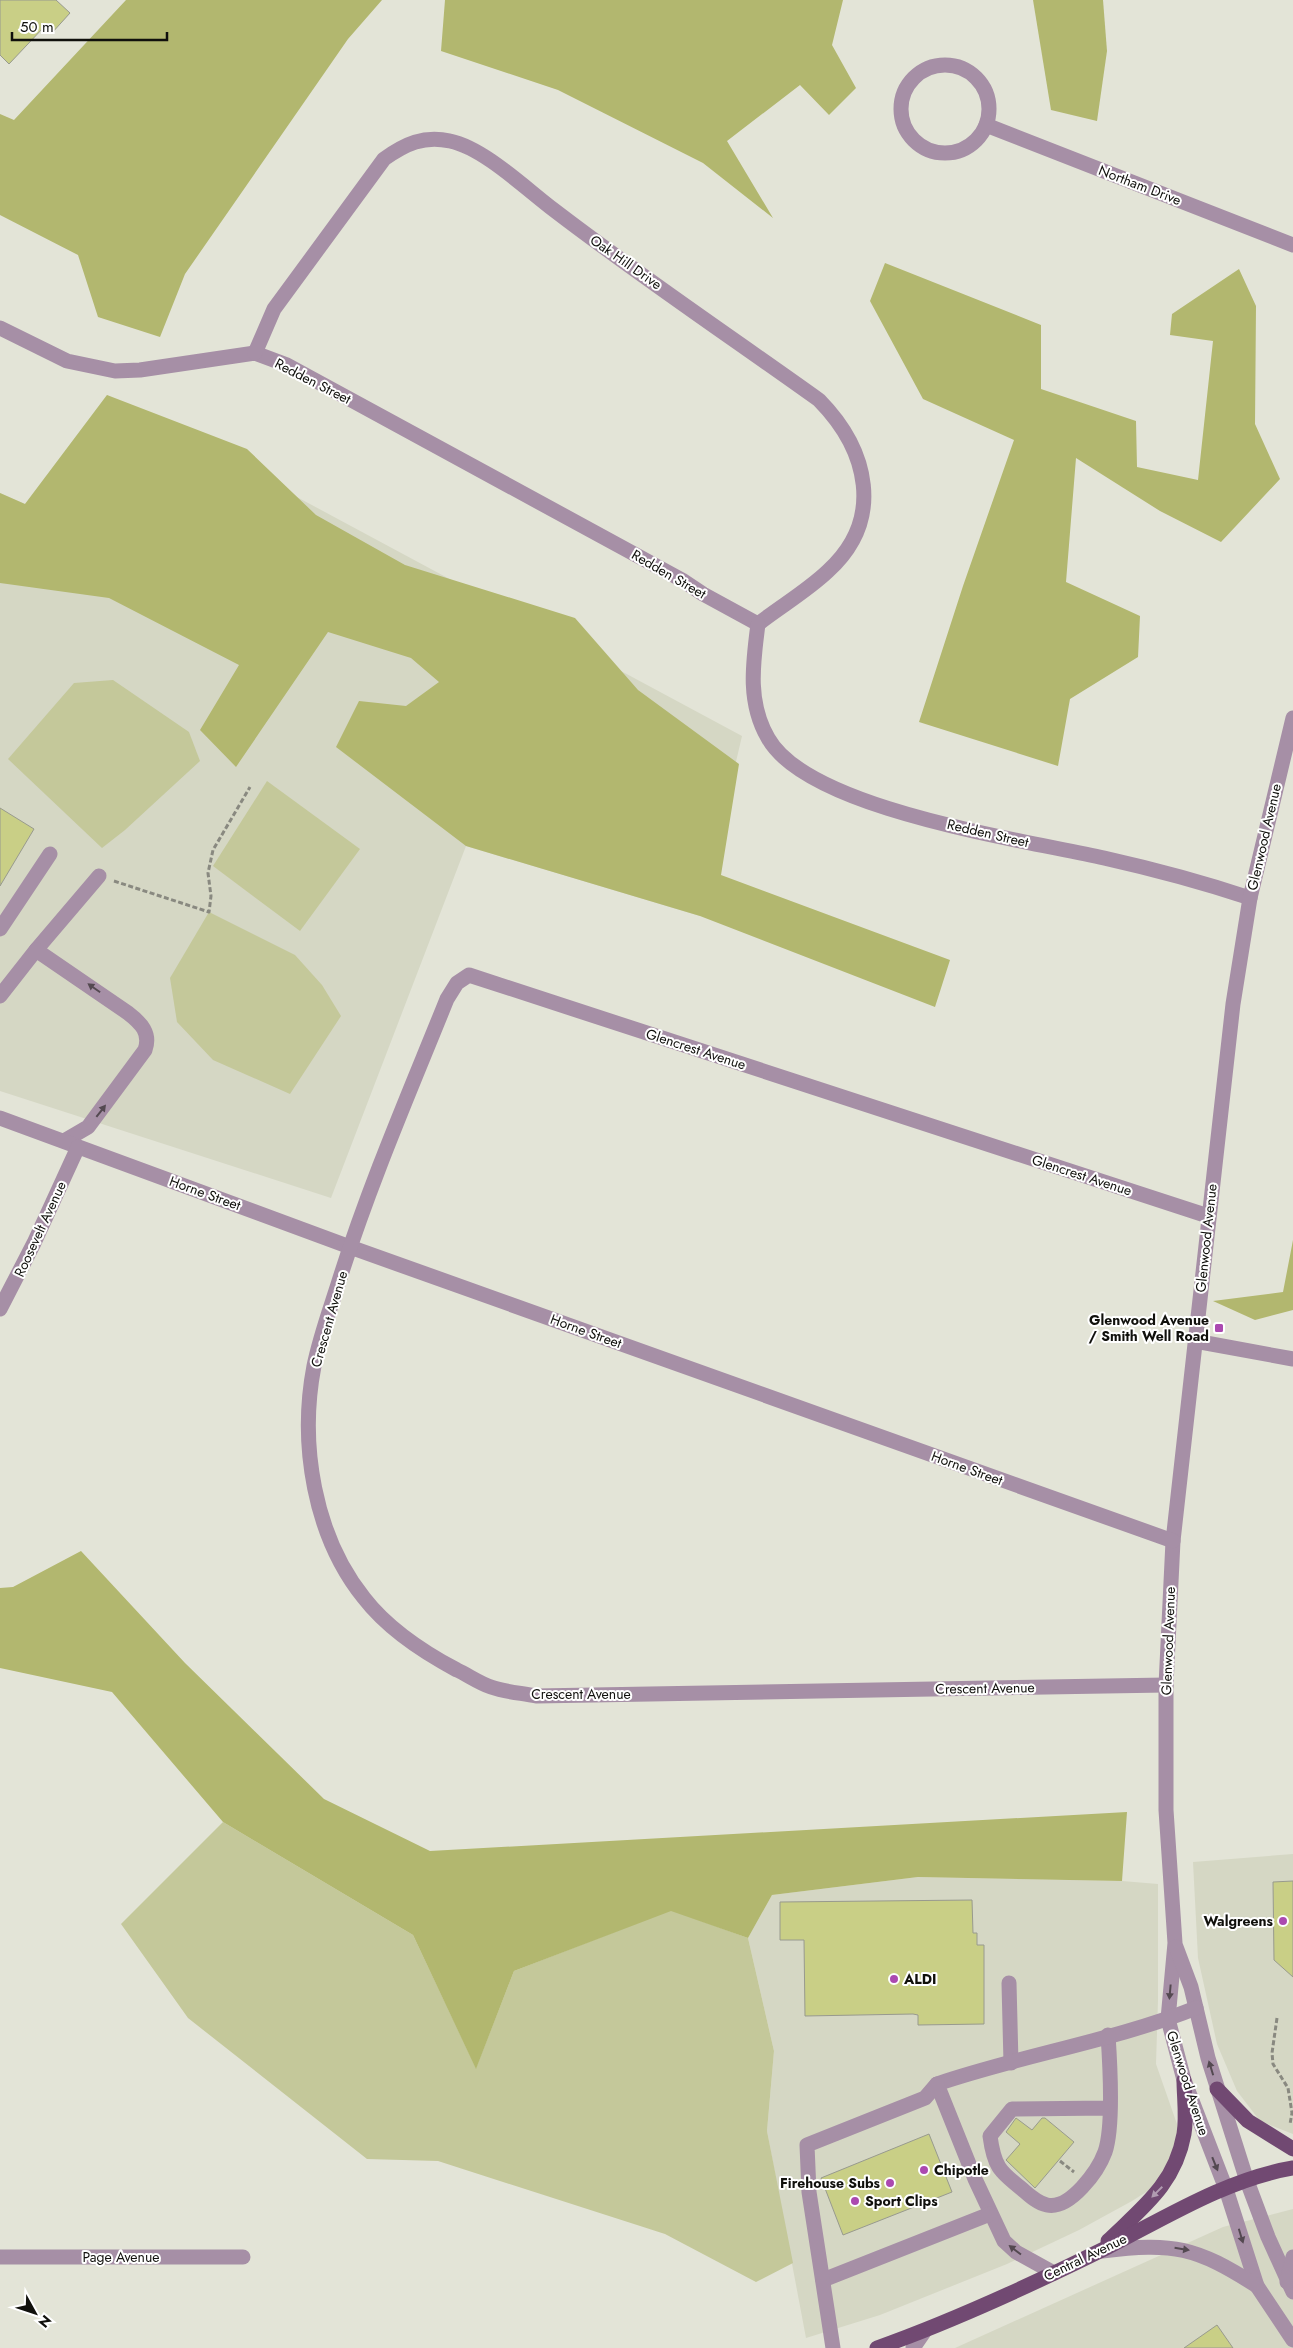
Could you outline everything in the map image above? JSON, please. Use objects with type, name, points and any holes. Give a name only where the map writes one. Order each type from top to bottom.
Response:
[{"type":"main road","points":[[1098,2251],[1164,2184],[1176,2166],[1184,2132],[1184,2080]]},
{"type":"main road","points":[[1217,2089],[1248,2121],[1293,2149]]},
{"type":"main road","name":"Central Avenue","points":[[878,2348],[971,2313],[1226,2189],[1276,2171],[1293,2168]]},
{"type":"street","points":[[945,64],[959,67],[972,73],[982,83],[988,96],[990,111],[986,125],[979,138],[968,147],[954,152],[939,152],[925,148],[913,139],[905,127],[901,113],[902,98],[908,85],[924,70],[945,64]]},
{"type":"street","name":"Northam Drive","points":[[986,125],[1293,245]]},
{"type":"street","name":"Oak Hill Drive","points":[[255,353],[274,309],[384,159],[403,146],[426,138],[451,141],[474,150],[554,210],[819,400],[836,417],[857,453],[863,483],[863,507],[858,531],[845,552],[829,570],[758,624]]},
{"type":"street","name":"Redden Street","points":[[0,328],[67,361],[115,371],[140,370],[255,353],[287,365],[674,575],[758,624],[753,667],[753,694],[758,718],[768,740],[783,758],[823,784],[868,803],[962,827],[1106,859],[1250,898]]},
{"type":"street","name":"Glenwood Avenue","points":[[1257,2286],[1226,2189],[1184,2080],[1168,2019],[1175,1943],[1166,1810],[1166,1685],[1173,1541],[1233,1004],[1250,898],[1293,718]]},
{"type":"street","points":[[0,930],[50,854]]},
{"type":"street","points":[[0,996],[36,950],[99,876]]},
{"type":"street","points":[[36,950],[139,1022],[148,1041],[140,1057],[88,1127],[64,1141]]},
{"type":"street","name":"Glencrest Avenue","points":[[350,1247],[447,999],[457,983],[470,976],[1208,1216]]},
{"type":"street","name":"Horne Street","points":[[0,1118],[350,1247],[1173,1541]]},
{"type":"street","name":"Roosevelt Avenue","points":[[0,1310],[34,1243],[78,1147]]},
{"type":"street","name":"Crescent Avenue","points":[[350,1247],[314,1367],[309,1415],[310,1460],[320,1509],[338,1556],[364,1598],[400,1634],[443,1662],[491,1687],[536,1696],[1166,1685]]},
{"type":"street","points":[[1195,1341],[1293,1359]]},
{"type":"street","name":"Glenwood Avenue","points":[[1175,1943],[1191,1987],[1217,2089],[1247,2181],[1290,2287]]},
{"type":"street","points":[[1009,1983],[1011,2064]]},
{"type":"street","points":[[833,2348],[809,2192],[808,2145],[924,2098],[937,2084],[1168,2019],[1196,2008]]},
{"type":"street","points":[[1108,2035],[1109,2108],[1109,2136],[1105,2152],[1097,2167],[1074,2196],[1063,2204],[1048,2206],[1040,2203],[1000,2172],[992,2151],[990,2136],[1012,2109],[1109,2108]]},
{"type":"street","points":[[937,2084],[975,2179],[1004,2241],[1016,2252],[1054,2273]]},
{"type":"street","points":[[975,2179],[1000,2172]]},
{"type":"street","points":[[823,2280],[990,2214]]},
{"type":"street","points":[[1098,2251],[1138,2246],[1177,2248],[1209,2257],[1257,2286],[1293,2340]]},
{"type":"street","points":[[1290,2287],[1293,2256]]},
{"type":"street","name":"Page Avenue","points":[[0,2257],[243,2257]]},
{"type":"street","points":[[913,2348],[924,2332]]},
{"type":"path","points":[[99,876],[208,912],[211,896],[208,873],[213,850],[250,787]]},
{"type":"path","points":[[1278,2018],[1272,2053],[1273,2064],[1288,2088],[1292,2113],[1290,2124]]},
{"type":"path","points":[[1060,2161],[1077,2175]]},
{"type":"shaded area","points":[[107,395],[742,736],[700,916],[466,846],[331,1198],[0,1091],[0,493],[25,504]]},
{"type":"shaded area","points":[[1293,1854],[1293,2134],[1260,2121],[1237,2091],[1217,2044],[1198,1958],[1193,1862]]},
{"type":"shaded area","points":[[918,1877],[1122,1881],[1158,1884],[1156,2064],[1178,2127],[1170,2177],[1132,2201],[1079,2230],[1007,2264],[880,2315],[806,2338],[767,2131],[774,2051],[748,1938],[772,1895]]},
{"type":"shaded area","points":[[1293,2209],[1293,2348],[955,2348],[1223,2227]]},
{"type":"green space","points":[[126,0],[382,0],[348,39],[185,274],[160,337],[98,317],[78,255],[0,215],[0,114],[14,120]]},
{"type":"green space","points":[[445,0],[843,0],[832,45],[856,88],[829,115],[800,85],[727,141],[773,218],[703,163],[558,90],[441,51]]},
{"type":"green space","points":[[1033,0],[1103,0],[1107,51],[1097,121],[1051,110]]},
{"type":"green space","points":[[885,263],[1041,325],[1041,389],[1136,421],[1137,467],[1198,480],[1213,341],[1170,335],[1172,314],[1239,269],[1256,306],[1255,424],[1280,479],[1221,542],[1160,511],[1076,458],[1066,582],[1140,616],[1138,657],[1070,699],[1058,766],[919,722],[963,586],[1014,440],[923,399],[870,301]]},
{"type":"green space","points":[[107,395],[247,449],[316,515],[405,565],[575,618],[638,690],[739,764],[721,875],[950,960],[935,1007],[700,916],[466,846],[336,747],[359,701],[406,706],[439,682],[411,658],[328,632],[236,767],[200,730],[239,665],[109,598],[0,583],[0,493],[25,504]]},
{"type":"green space","points":[[113,680],[189,732],[200,761],[125,830],[102,848],[8,759],[74,683]]},
{"type":"green space","points":[[267,781],[360,849],[300,931],[213,866]]},
{"type":"green space","points":[[209,912],[295,955],[322,985],[341,1016],[290,1094],[213,1060],[177,1022],[170,978]]},
{"type":"green space","points":[[1293,1240],[1293,1310],[1255,1320],[1213,1301],[1283,1292]]},
{"type":"green space","points":[[81,1551],[185,1663],[324,1799],[430,1851],[1127,1812],[1122,1881],[918,1877],[772,1895],[748,1938],[671,1911],[514,1971],[476,2069],[413,1935],[223,1822],[112,1692],[0,1668],[0,1588],[13,1587]]},
{"type":"green space","points":[[223,1822],[413,1935],[476,2068],[514,1971],[671,1910],[748,1938],[774,2051],[767,2131],[793,2263],[756,2282],[665,2234],[438,2161],[367,2159],[188,2018],[121,1924]]},
{"type":"building","points":[[0,0],[56,0],[70,13],[51,34],[44,27],[9,64],[0,55]]},
{"type":"building","points":[[0,808],[34,829],[0,886]]},
{"type":"building","name":"Walgreens","points":[[1293,1881],[1293,1977],[1274,1960],[1273,1882]]},
{"type":"building","name":"ALDI","points":[[972,1900],[973,1933],[977,1933],[977,1945],[984,1945],[984,2024],[918,2025],[918,2015],[913,2014],[805,2016],[804,1940],[780,1940],[780,1902]]},
{"type":"building","points":[[1016,2118],[1032,2130],[1042,2118],[1045,2118],[1074,2142],[1035,2188],[1006,2160],[1020,2144],[1006,2132]]},
{"type":"building","points":[[929,2134],[952,2192],[843,2235],[821,2178]]},
{"type":"building","points":[[1217,2325],[1233,2348],[1184,2348]]},
{"type":"place","name":"Glenwood Avenue / Smith Well Road","points":[[1219,1328]]},
{"type":"place","name":"Walgreens","points":[[1283,1921]]},
{"type":"place","name":"ALDI","points":[[894,1979]]},
{"type":"place","name":"Chipotle","points":[[924,2170]]},
{"type":"place","name":"Firehouse Subs","points":[[890,2183]]},
{"type":"place","name":"Sport Clips","points":[[855,2201]]}]
